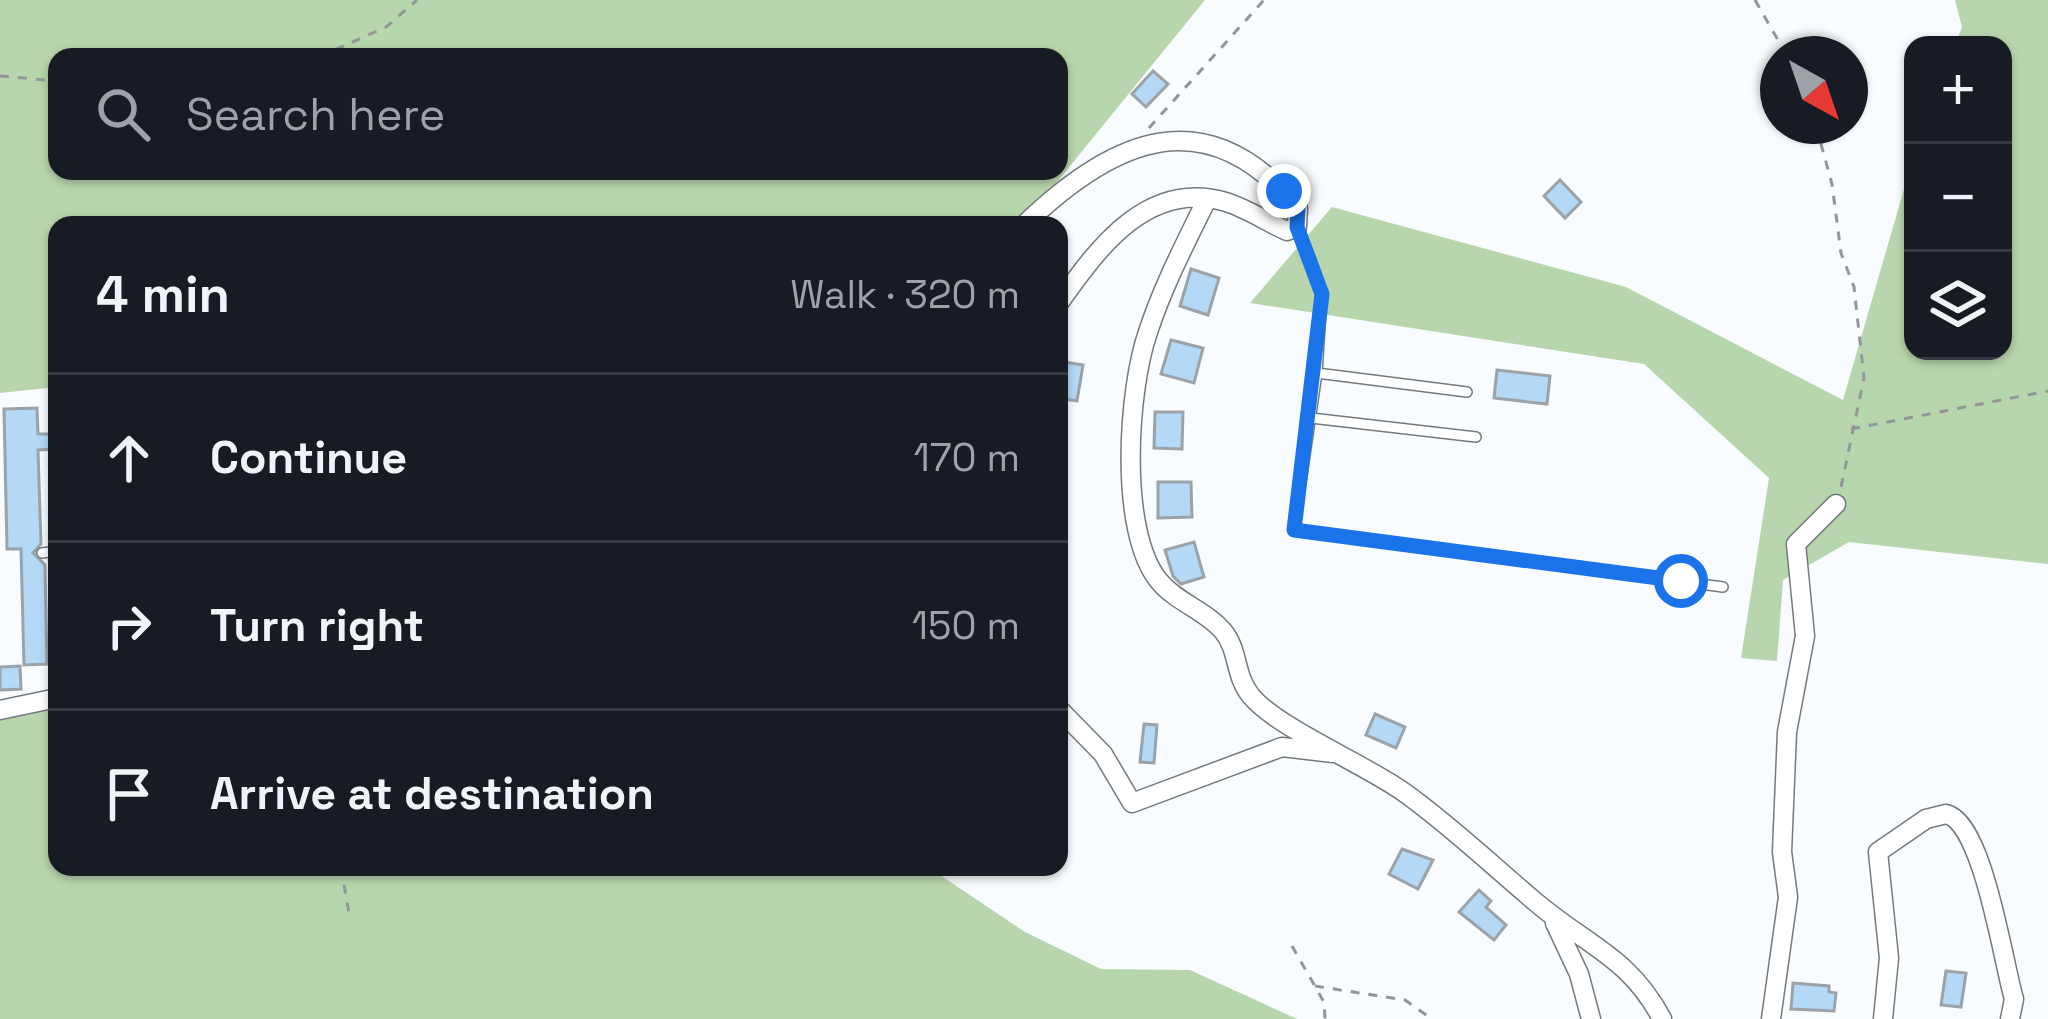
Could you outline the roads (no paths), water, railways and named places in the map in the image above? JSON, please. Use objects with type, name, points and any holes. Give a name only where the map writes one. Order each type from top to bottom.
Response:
[{"type":"street","points":[[1033,216],[1070,181],[1137,145],[1198,140],[1247,162],[1298,208],[1297,227],[1286,231],[1228,203],[1171,197],[1147,206],[1068,293]]},
{"type":"street","points":[[1207,199],[1146,335],[1131,432],[1135,517],[1159,582],[1219,626],[1233,644],[1235,670],[1253,699],[1406,794],[1545,909],[1621,961],[1643,984],[1662,1019]]},
{"type":"street","points":[[1771,1019],[1787,909],[1783,852],[1787,732],[1806,622],[1796,544],[1836,504]]},
{"type":"street","points":[[0,710],[48,700]]},
{"type":"street","points":[[1068,719],[1103,754],[1132,802],[1282,747],[1344,754]]},
{"type":"street","points":[[1883,1019],[1889,958],[1878,852],[1926,819],[1946,814],[1967,828],[1975,847],[2014,999],[2010,1019]]},
{"type":"street","points":[[1545,909],[1561,930],[1591,1019]]},
{"type":"lane","points":[[1297,227],[1322,294],[1317,373],[1294,530],[1724,587]]},
{"type":"lane","points":[[1317,373],[1467,392]]},
{"type":"lane","points":[[1311,418],[1476,437]]},
{"type":"lane","points":[[42,553],[48,552]]}]
